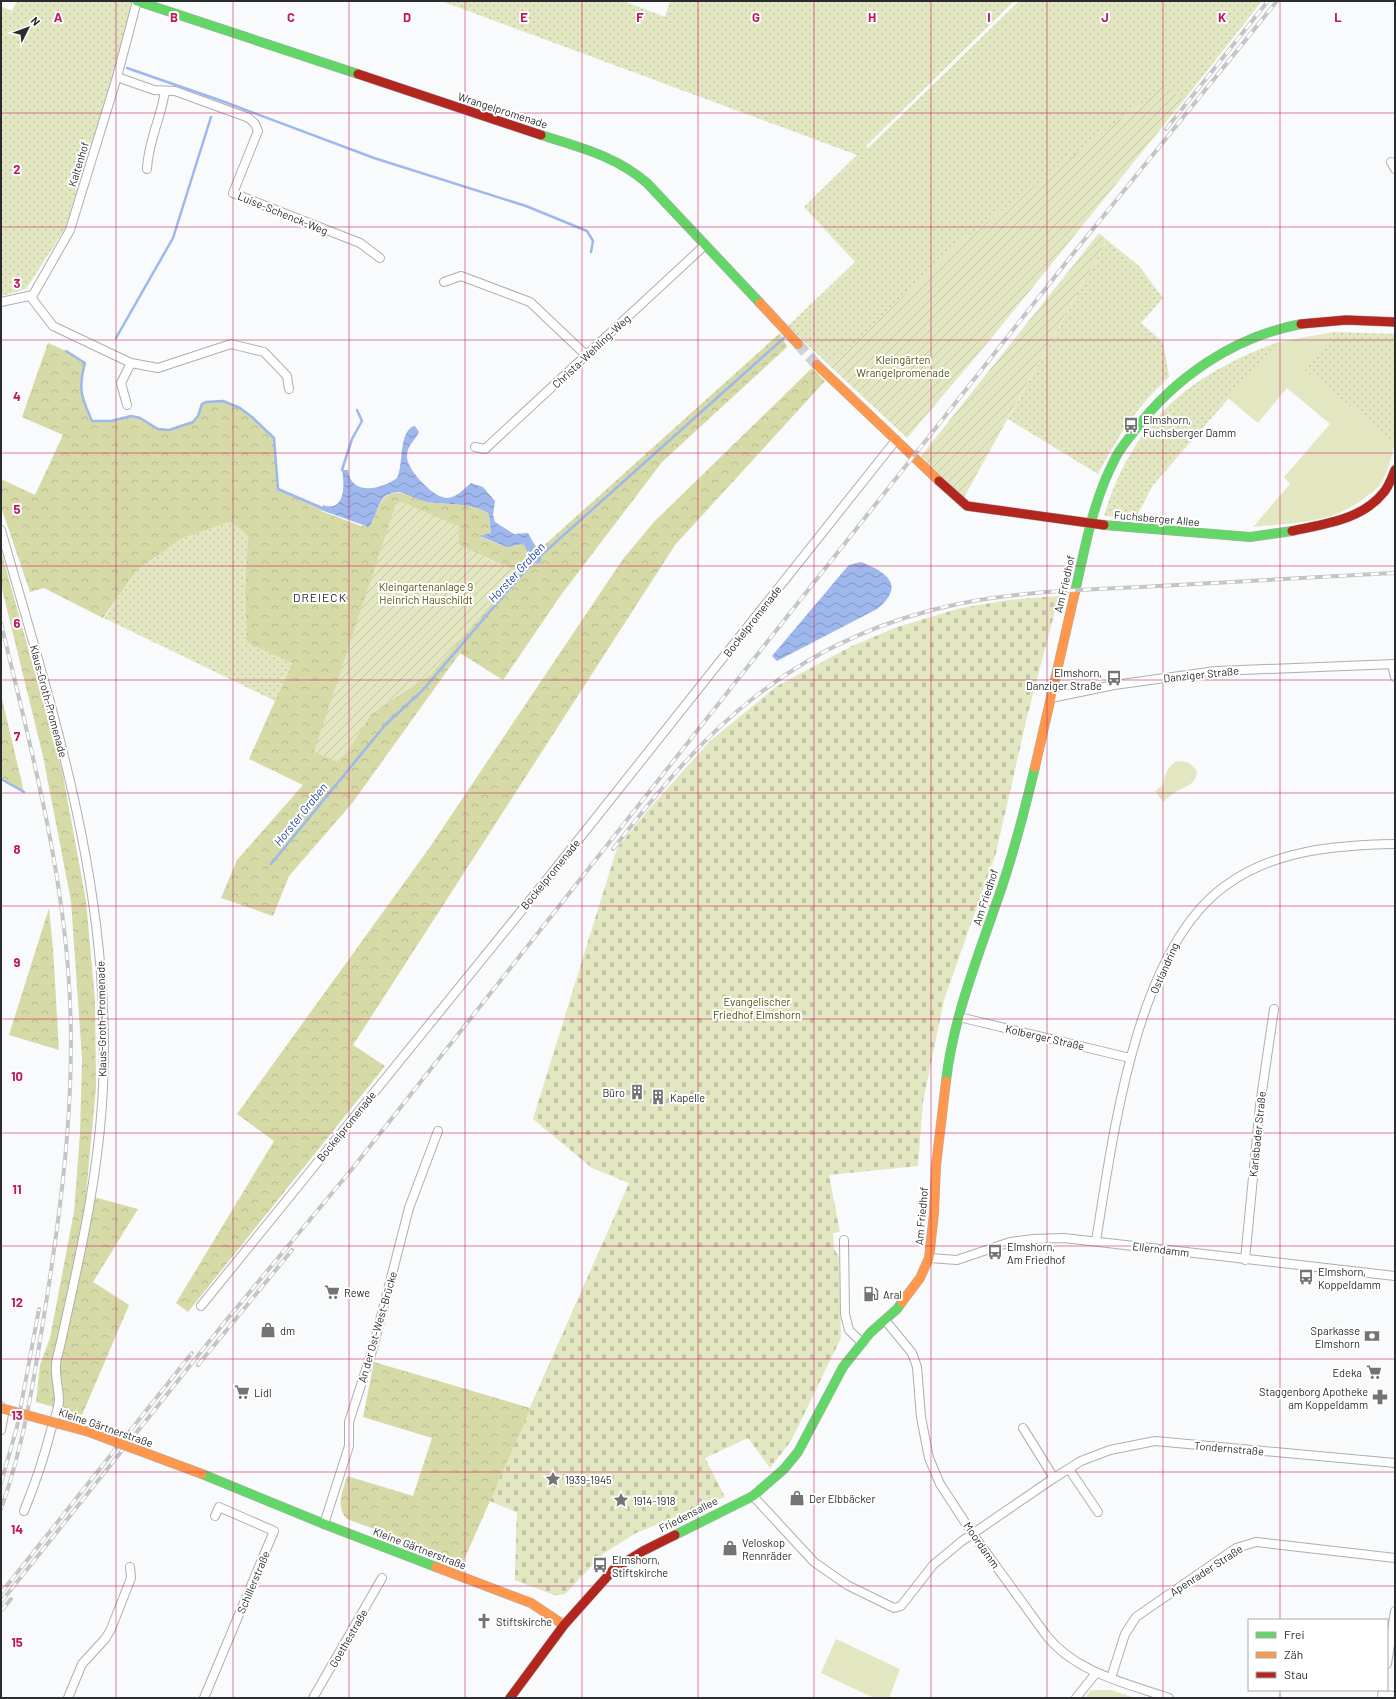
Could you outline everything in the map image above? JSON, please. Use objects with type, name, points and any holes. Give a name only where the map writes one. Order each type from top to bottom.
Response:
[{"type":"street","name":"Kaltenhof","points":[[30,296],[33,295],[70,230],[117,78],[137,1]]},
{"type":"street","name":"Wrangelpromenade","points":[[137,1],[608,157],[632,170],[647,183],[704,246],[798,344]]},
{"type":"street","name":"Luise-Schenck-Weg","points":[[117,78],[165,92],[175,91],[249,118],[255,124],[258,131],[233,193],[360,243],[380,258]]},
{"type":"street","points":[[147,169],[148,154],[162,110],[165,92]]},
{"type":"street","name":"Christa-Wehling-Weg","points":[[474,447],[485,449],[704,246]]},
{"type":"street","points":[[444,282],[461,276],[530,302],[587,356]]},
{"type":"street","points":[[1,302],[30,296],[53,326],[131,363],[158,368],[231,344],[264,352],[287,376],[289,389]]},
{"type":"street","name":"Am Friedhof","points":[[920,1278],[929,1258],[934,1214],[936,1166],[946,1079],[959,1017],[1020,825],[1091,524],[1102,489],[1114,460],[1136,428],[1164,396],[1206,362],[1257,337],[1298,325],[1330,321],[1395,322]]},
{"type":"street","points":[[127,404],[121,383],[131,363]]},
{"type":"street","points":[[817,365],[896,440]]},
{"type":"street","name":"Fuchsberger Allee","points":[[896,440],[956,498],[967,506],[1091,524],[1238,536],[1285,533],[1347,519],[1369,506],[1384,492],[1395,470]]},
{"type":"street","name":"Bockelpromenade","points":[[200,1306],[552,873],[896,440]]},
{"type":"street","name":"Klaus-Groth-Promenade","points":[[1,530],[42,672],[79,819],[95,915],[100,964],[104,1050],[100,1124],[94,1176],[56,1364],[59,1402],[43,1461],[24,1511]]},
{"type":"street","points":[[1393,664],[1395,677]]},
{"type":"street","name":"Danziger Straße","points":[[1051,698],[1114,685],[1216,672],[1393,664]]},
{"type":"street","name":"Ostlandring","points":[[1096,1241],[1117,1117],[1130,1058],[1154,987],[1176,940],[1196,911],[1224,886],[1242,875],[1270,862],[1297,854],[1344,847],[1395,844]]},
{"type":"street","name":"Karlsbader Straße","points":[[1245,1260],[1260,1105],[1274,1009]]},
{"type":"street","name":"Kolberger Straße","points":[[959,1017],[1130,1058]]},
{"type":"street","name":"An der Ost-West-Brücke","points":[[324,1524],[349,1446],[349,1422],[373,1348],[409,1208],[438,1131]]},
{"type":"street","name":"Ellerndamm","points":[[929,1258],[957,1260],[1010,1242],[1033,1239],[1064,1238],[1245,1260],[1395,1276]]},
{"type":"street","points":[[844,1240],[845,1314],[849,1330],[862,1343]]},
{"type":"street","name":"Friedensallee","points":[[510,1698],[564,1625],[610,1573],[625,1561],[753,1496],[784,1469],[798,1452],[843,1367],[862,1343],[897,1309],[920,1278]]},
{"type":"street","name":"Moordamm","points":[[885,1320],[912,1353],[917,1367],[921,1417],[929,1458],[940,1484],[972,1533],[1057,1648],[1070,1659],[1096,1673],[1170,1698]]},
{"type":"street","points":[[1,1407],[4,1414],[1,1430]]},
{"type":"street","name":"Kleine Gärtnerstraße","points":[[1,1407],[89,1432],[202,1474],[324,1524],[531,1603],[564,1625]]},
{"type":"street","points":[[1023,1428],[1054,1478]]},
{"type":"street","name":"Tondernstraße","points":[[753,1496],[814,1562],[847,1584],[894,1608],[901,1606],[905,1602],[933,1565],[972,1533],[1081,1461],[1110,1450],[1154,1442],[1395,1463]]},
{"type":"street","points":[[1069,1469],[1098,1512]]},
{"type":"street","name":"Schillerstraße","points":[[204,1698],[274,1531],[219,1507],[216,1516]]},
{"type":"street","name":"Apenrader Straße","points":[[1111,1678],[1125,1634],[1136,1617],[1236,1548],[1256,1542],[1395,1558]]},
{"type":"street","points":[[68,1698],[82,1664],[105,1639],[111,1629],[131,1578],[130,1566]]},
{"type":"street","name":"Goethestraße","points":[[313,1698],[382,1578]]},
{"type":"street","points":[[1388,1657],[1395,1611]]},
{"type":"street","points":[[1076,1698],[1096,1673]]},
{"type":"street","points":[[1382,1694],[1395,1696]]},
{"type":"green space","points":[[17,1],[133,1],[105,102],[66,227],[26,289],[1,296],[1,6],[12,11]]},
{"type":"green space","points":[[441,1],[624,1],[665,17],[670,1],[1014,1],[866,146],[868,148],[1019,1],[1262,1],[1184,100],[1165,86],[961,242],[830,366],[788,326],[855,262],[804,207],[857,155]]},
{"type":"green space","name":"Kleingärten Wrangelpromenade","points":[[1165,85],[1184,100],[990,340],[907,438],[830,366],[961,242]]},
{"type":"green space","name":"Kleingärten Wrangelpromenade","points":[[1099,233],[1107,240],[963,499],[921,456]]},
{"type":"green space","points":[[1107,240],[1139,266],[1163,298],[1141,323],[1163,342],[1169,377],[1138,410],[1129,422],[1098,474],[1008,419]]},
{"type":"green space","points":[[1334,332],[1395,334],[1395,443],[1305,370]]},
{"type":"green space","points":[[1334,332],[1305,370],[1395,443],[1385,476],[1375,490],[1355,505],[1342,512],[1328,517],[1298,523],[1253,527],[1290,484],[1284,477],[1330,424],[1287,388],[1258,423],[1228,398],[1278,342]]},
{"type":"green space","points":[[780,333],[787,347],[662,462],[561,595],[503,680],[460,653],[353,802],[289,876],[273,916],[221,898],[237,860],[303,785],[249,759],[292,663],[247,642],[245,589],[248,536],[230,522],[183,538],[137,570],[103,618],[44,588],[30,592],[1,507],[1,479],[35,495],[63,435],[22,417],[48,343],[66,351],[85,363],[82,379],[82,392],[85,405],[92,421],[111,421],[131,416],[140,418],[158,429],[169,430],[193,422],[198,416],[202,404],[206,402],[223,401],[240,408],[274,438],[276,473],[279,489],[322,508],[321,511],[361,526],[371,524],[381,502],[387,496],[395,493],[402,493],[429,502],[465,505],[482,510],[489,514],[491,533],[480,537],[507,547],[533,542],[539,550]],"holes":[[[459,545],[518,572],[431,674],[372,713]]]},
{"type":"green space","points":[[1278,342],[1153,485],[1135,519],[1104,516],[1116,483],[1131,454],[1148,429],[1168,406],[1191,387],[1216,370],[1246,355]]},
{"type":"green space","points":[[812,368],[825,381],[675,545],[353,1045],[385,1066],[188,1312],[176,1303],[274,1141],[237,1114],[430,847],[623,559],[653,523]]},
{"type":"green space","name":"Kleingartenanlage 9 Heinrich Hauschildt","points":[[397,500],[459,526],[459,545],[518,572],[431,674],[372,713],[340,763],[314,752]]},
{"type":"green space","points":[[230,522],[248,536],[245,589],[247,641],[292,662],[275,701],[104,618],[137,570],[183,538]]},
{"type":"green space","points":[[1,551],[62,770],[86,901],[95,1000],[96,1087],[86,1195],[138,1209],[93,1282],[129,1305],[82,1415],[36,1402],[40,1365],[50,1338],[74,1212],[80,1134],[82,1058],[71,901],[43,756],[1,585]]},
{"type":"green space","name":"Evangelischer Friedhof Elmshorn","points":[[1059,596],[1027,717],[996,853],[944,1000],[923,1102],[918,1166],[829,1175],[840,1232],[833,1233],[834,1249],[839,1257],[841,1338],[791,1441],[770,1468],[748,1438],[705,1458],[725,1497],[636,1533],[603,1554],[565,1594],[555,1595],[515,1580],[517,1512],[490,1501],[629,1183],[592,1168],[533,1119],[617,848],[649,809],[710,741],[777,686],[850,647],[897,627],[961,608],[1008,600]]},
{"type":"green space","points":[[1,693],[3,703],[24,792],[1,779]]},
{"type":"green space","points":[[1177,761],[1184,761],[1193,766],[1197,772],[1196,777],[1192,783],[1173,794],[1163,802],[1155,791],[1163,785],[1167,771]]},
{"type":"green space","points":[[49,908],[53,949],[59,1050],[9,1035]]},
{"type":"green space","points":[[601,1247],[575,1583],[565,1594],[555,1595],[515,1580],[517,1512],[490,1501],[463,1562],[347,1519],[341,1509],[341,1498],[347,1476],[413,1496],[432,1438],[363,1417],[374,1362],[530,1408]]},
{"type":"green space","points":[[836,1639],[900,1669],[889,1698],[874,1698],[821,1673]]},
{"type":"green space","points":[[1091,1690],[1112,1690],[1134,1698],[1085,1698]]},
{"type":"water","points":[[415,426],[419,432],[407,452],[408,462],[416,475],[429,489],[442,497],[448,498],[457,494],[471,483],[483,487],[495,501],[493,515],[495,522],[514,534],[528,533],[533,542],[507,547],[479,536],[491,533],[489,514],[465,505],[429,502],[399,492],[389,494],[384,498],[369,527],[321,510],[323,505],[336,505],[342,496],[342,470],[348,470],[350,479],[361,487],[376,487],[391,482],[397,478],[406,434]]},
{"type":"water","points":[[861,562],[879,570],[890,581],[892,587],[886,601],[877,609],[777,661],[772,656],[842,573],[849,565]]},
{"type":"waterway","points":[[127,68],[222,101],[374,158],[526,206],[587,231],[593,241],[591,252]]},
{"type":"waterway","points":[[116,338],[173,238],[211,117]]},
{"type":"waterway","name":"Horster Graben","points":[[271,864],[386,724],[422,691],[517,580],[537,559],[786,336]]},
{"type":"waterway","points":[[66,351],[85,363],[81,386],[83,399],[92,421],[111,421],[131,416],[140,418],[158,429],[169,430],[193,422],[198,416],[202,404],[206,402],[223,401],[240,408],[274,438],[278,489],[322,508]]},
{"type":"waterway","points":[[342,470],[352,439],[362,421],[357,410]]},
{"type":"waterway","points":[[528,543],[537,559]]},
{"type":"waterway","points":[[1,779],[24,792]]},
{"type":"tunnel","points":[[798,344],[817,365]]},
{"type":"railway","points":[[1166,129],[1268,1]]},
{"type":"railway","points":[[1,1602],[224,1323],[352,1169],[1072,255],[1277,1]]},
{"type":"railway","points":[[613,849],[663,787],[698,748],[736,712],[756,696],[802,664],[852,638],[904,618],[931,610],[983,599],[1033,593],[1395,573]]},
{"type":"railway","points":[[1,623],[32,751],[58,881],[68,969],[71,1052],[70,1093],[63,1175],[59,1215],[47,1297],[29,1404],[17,1457],[1,1509]]},
{"type":"railway","points":[[198,1365],[292,1250]]},
{"type":"railway","points":[[1,1483],[17,1427],[39,1309]]},
{"type":"railway","points":[[1,1593],[192,1353]]},
{"type":"railway","points":[[1,1611],[11,1599]]},
{"type":"traffic: fast","points":[[137,1],[358,74]]},
{"type":"traffic: fast","points":[[541,135],[597,153],[623,166],[647,183],[760,303]]},
{"type":"traffic: fast","points":[[1075,592],[1090,525],[1100,492],[1120,450],[1148,414],[1166,395],[1186,378],[1206,363],[1228,350],[1276,330],[1301,324]]},
{"type":"traffic: fast","points":[[1104,525],[1250,537],[1292,531]]},
{"type":"traffic: fast","points":[[946,1081],[949,1058],[966,991],[1002,887],[1022,819],[1035,767]]},
{"type":"traffic: fast","points":[[675,1535],[753,1496],[784,1469],[798,1452],[843,1367],[870,1333],[897,1309],[902,1302]]},
{"type":"traffic: fast","points":[[202,1474],[324,1524],[436,1567]]},
{"type":"traffic: slow","points":[[760,303],[798,344]]},
{"type":"traffic: slow","points":[[817,365],[939,481]]},
{"type":"traffic: slow","points":[[1035,767],[1075,592]]},
{"type":"traffic: slow","points":[[902,1302],[920,1278],[929,1258],[934,1213],[936,1166],[946,1081]]},
{"type":"traffic: slow","points":[[1,1408],[89,1432],[202,1474]]},
{"type":"traffic: slow","points":[[436,1567],[531,1603],[564,1625]]},
{"type":"traffic: jam","points":[[358,74],[541,135]]},
{"type":"traffic: jam","points":[[1301,324],[1346,320],[1395,322]]},
{"type":"traffic: jam","points":[[1292,531],[1329,523],[1354,515],[1365,509],[1384,492],[1395,470]]},
{"type":"traffic: jam","points":[[939,481],[967,506],[1104,525]]},
{"type":"traffic: jam","points":[[510,1698],[564,1625],[614,1569],[643,1551],[675,1535]]},
{"type":"place","name":"Elmshorn, Fuchsberger Damm","points":[[1131,425]]},
{"type":"place","name":"Elmshorn, Danziger Straße","points":[[1114,678]]},
{"type":"place","name":"Büro","points":[[637,1092]]},
{"type":"place","name":"Kapelle","points":[[658,1097]]},
{"type":"place","name":"Elmshorn, Am Friedhof","points":[[995,1252]]},
{"type":"place","name":"Elmshorn, Koppeldamm","points":[[1306,1277]]},
{"type":"place","name":"Rewe","points":[[332,1292]]},
{"type":"place","name":"Aral","points":[[871,1294]]},
{"type":"place","name":"dm","points":[[268,1330]]},
{"type":"place","name":"Sparkasse Elmshorn","points":[[1372,1336]]},
{"type":"place","name":"Edeka","points":[[1374,1372]]},
{"type":"place","name":"Lidl","points":[[242,1392]]},
{"type":"place","name":"Staggenborg Apotheke am Koppeldamm","points":[[1380,1397]]},
{"type":"place","name":"1939-1945","points":[[553,1479]]},
{"type":"place","name":"Der Elbbäcker","points":[[797,1498]]},
{"type":"place","name":"1914-1918","points":[[621,1500]]},
{"type":"place","name":"Veloskop Rennräder","points":[[730,1548]]},
{"type":"place","name":"Elmshorn, Stiftskirche","points":[[600,1565]]},
{"type":"place","name":"Stiftskirche","points":[[484,1621]]},
{"type":"district","name":"DREIECK","points":[[320,597]]}]
